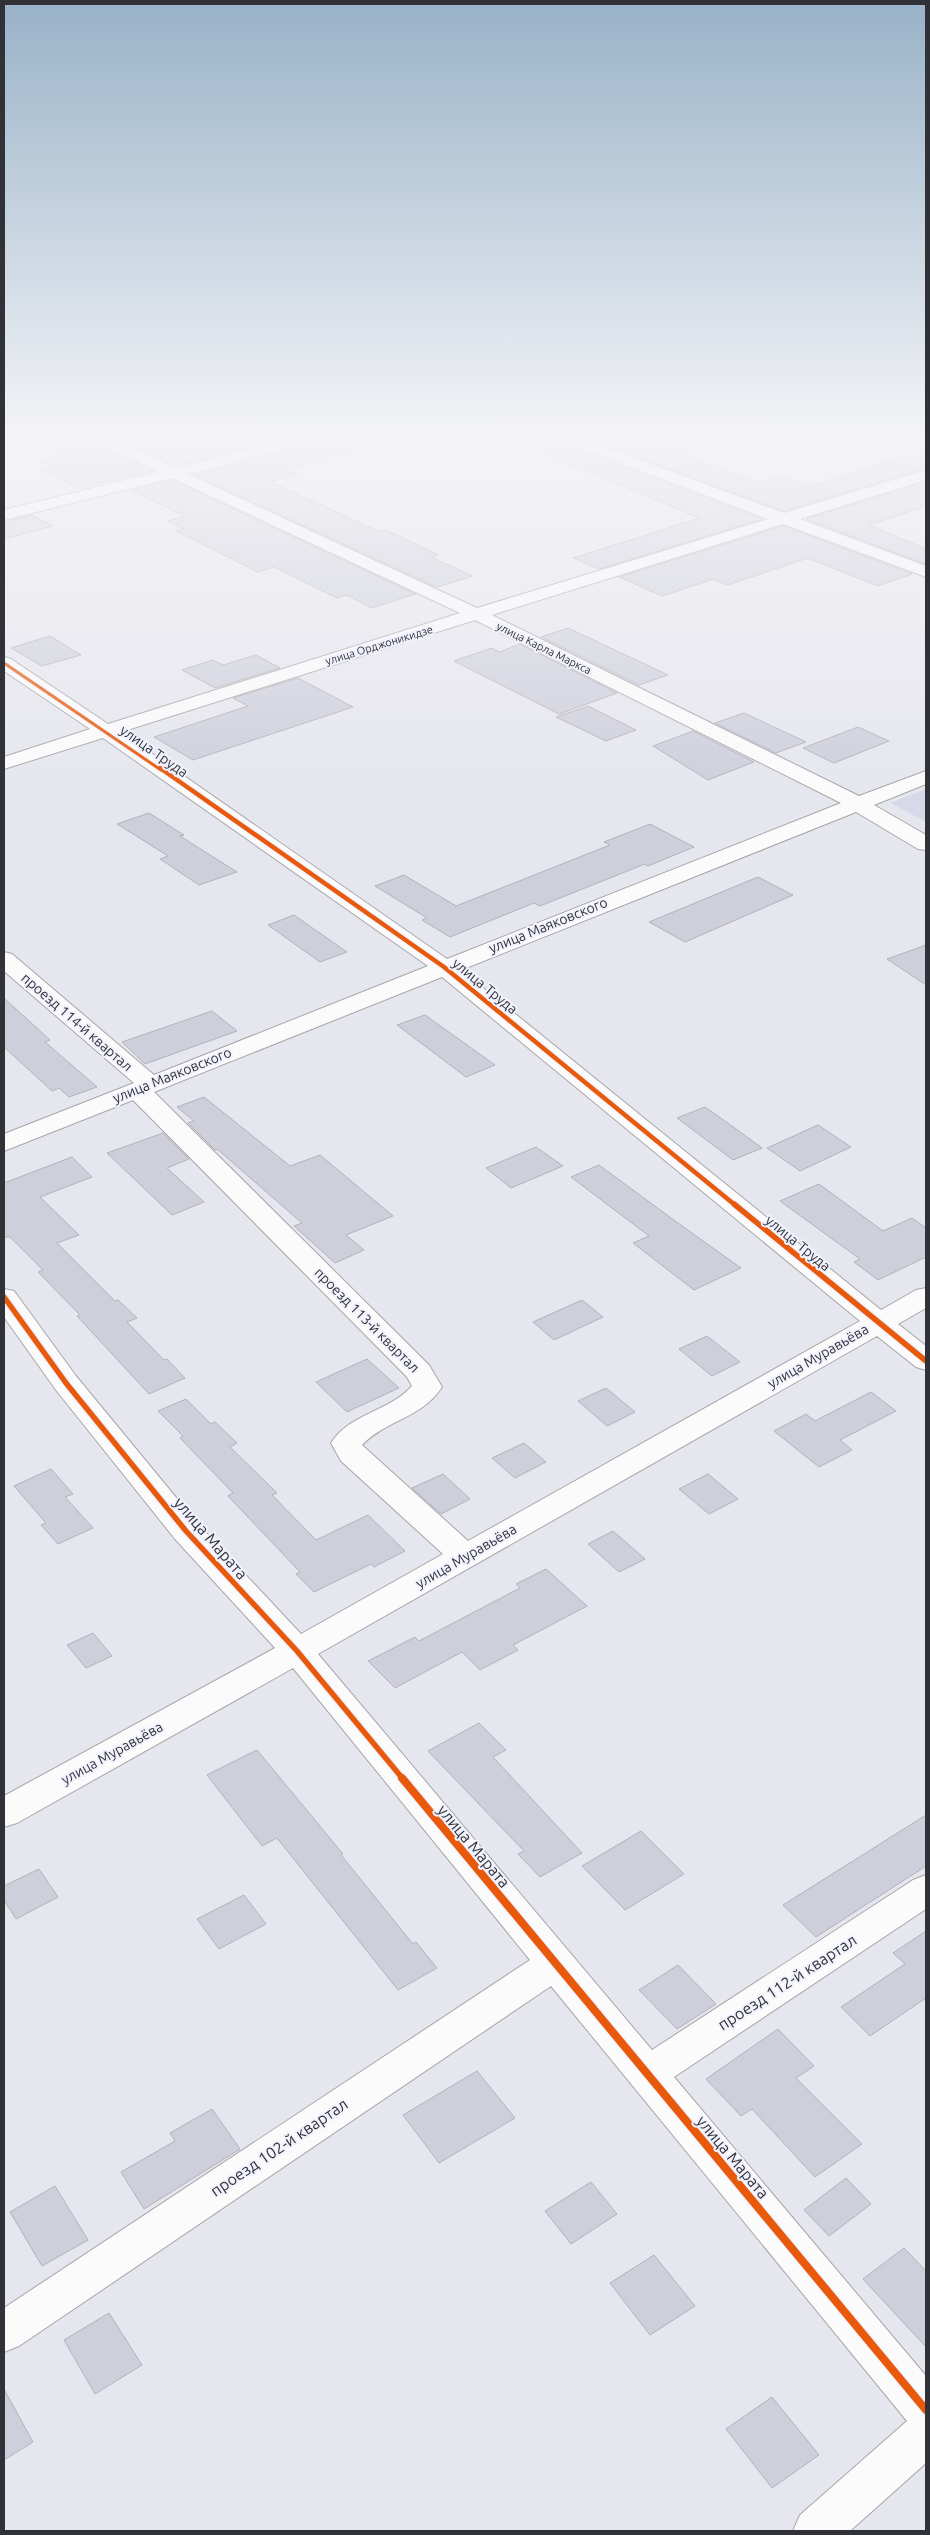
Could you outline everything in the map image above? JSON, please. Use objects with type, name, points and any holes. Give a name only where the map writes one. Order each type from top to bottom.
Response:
[{"type":"street","name":"улица Карла Маркса","points":[[354,557],[476,614],[856,803],[926,844]]},
{"type":"street","name":"улица Орджоникидзе","points":[[4,763],[476,614],[664,557]]},
{"type":"street","points":[[887,557],[926,572]]},
{"type":"street","name":"улица Труда","points":[[4,663],[106,730],[444,967],[877,1322],[926,1360]]},
{"type":"street","name":"улица Маяковского","points":[[4,1143],[856,803],[926,777]]},
{"type":"street","name":"проезд 114-й квартал","points":[[4,959],[143,1087]]},
{"type":"street","name":"проезд 113-й квартал","points":[[143,1087],[419,1372],[427,1387],[420,1398],[356,1431],[346,1443],[352,1454],[465,1556]]},
{"type":"street","name":"улица Муравьёва","points":[[4,1813],[297,1652],[877,1322],[926,1296]]},
{"type":"street","name":"улица Марата","points":[[4,1297],[66,1383],[186,1531],[297,1652],[926,2410]]},
{"type":"street","name":"проезд 112-й квартал","points":[[647,2074],[926,1890]]},
{"type":"street","name":"проезд 102-й квартал","points":[[4,2332],[555,1963]]},
{"type":"street","points":[[816,2531],[926,2434]]},
{"type":"shaded area","points":[[926,789],[926,822],[890,803]]},
{"type":"building","points":[[229,557],[337,557],[415,594],[372,608],[347,595],[337,598],[274,567],[258,572]]},
{"type":"building","points":[[373,557],[432,557],[473,576],[437,587]]},
{"type":"building","points":[[575,557],[637,557],[599,569],[573,558]]},
{"type":"building","points":[[682,557],[867,557],[912,574],[878,586],[808,558],[727,585],[713,579],[662,596],[619,577]]},
{"type":"building","points":[[908,557],[926,557],[926,564]]},
{"type":"building","points":[[568,628],[668,675],[639,685],[541,637]]},
{"type":"building","points":[[50,636],[81,655],[42,666],[11,648]]},
{"type":"building","points":[[520,644],[617,693],[559,714],[454,661],[492,648],[499,652]]},
{"type":"building","points":[[256,655],[280,668],[215,688],[182,670],[213,660],[223,665]]},
{"type":"building","points":[[298,678],[353,707],[193,760],[154,737],[248,706],[233,698]]},
{"type":"building","points":[[588,706],[636,730],[606,741],[556,717]]},
{"type":"building","points":[[744,713],[806,742],[776,753],[715,723]]},
{"type":"building","points":[[858,727],[889,741],[834,763],[803,748]]},
{"type":"building","points":[[693,731],[754,762],[708,780],[653,746]]},
{"type":"building","points":[[149,813],[184,835],[180,836],[237,872],[199,885],[160,859],[168,856],[117,824]]},
{"type":"building","points":[[650,824],[694,847],[648,866],[645,864],[540,906],[534,903],[450,937],[422,920],[427,918],[375,886],[404,875],[456,906],[610,845],[604,842]]},
{"type":"building","points":[[758,877],[793,895],[685,942],[649,922]]},
{"type":"building","points":[[294,915],[347,952],[320,962],[268,925]]},
{"type":"building","points":[[926,945],[926,985],[887,959]]},
{"type":"building","points":[[4,998],[50,1040],[45,1042],[97,1087],[69,1097],[59,1088],[52,1091],[4,1047]]},
{"type":"building","points":[[212,1011],[237,1031],[145,1064],[122,1042]]},
{"type":"building","points":[[425,1015],[495,1065],[466,1077],[397,1025]]},
{"type":"building","points":[[204,1097],[290,1166],[320,1155],[393,1216],[346,1235],[364,1250],[335,1263],[294,1226],[302,1223],[217,1149],[215,1150],[188,1123],[194,1121],[177,1107]]},
{"type":"building","points":[[705,1107],[762,1148],[733,1160],[677,1118]]},
{"type":"building","points":[[818,1125],[851,1147],[800,1171],[767,1148]]},
{"type":"building","points":[[163,1133],[189,1159],[167,1168],[204,1202],[172,1215],[107,1153]]},
{"type":"building","points":[[536,1147],[563,1166],[511,1188],[486,1168]]},
{"type":"building","points":[[72,1157],[92,1177],[40,1197],[79,1235],[57,1243],[115,1301],[118,1300],[137,1318],[127,1322],[164,1360],[167,1359],[185,1378],[149,1394],[77,1316],[80,1315],[38,1272],[43,1270],[10,1237],[4,1237],[4,1183]]},
{"type":"building","points":[[599,1165],[741,1268],[694,1290],[633,1243],[649,1236],[571,1177]]},
{"type":"building","points":[[819,1184],[883,1231],[912,1218],[926,1228],[926,1257],[878,1280],[854,1262],[860,1259],[780,1201]]},
{"type":"building","points":[[582,1300],[603,1317],[554,1340],[533,1322]]},
{"type":"building","points":[[707,1336],[740,1362],[712,1376],[679,1349]]},
{"type":"building","points":[[367,1359],[399,1388],[347,1412],[316,1382]]},
{"type":"building","points":[[606,1388],[635,1412],[607,1426],[578,1401]]},
{"type":"building","points":[[871,1392],[896,1411],[840,1440],[852,1450],[819,1467],[774,1431],[806,1414],[815,1421]]},
{"type":"building","points":[[186,1399],[211,1424],[215,1422],[237,1443],[230,1447],[277,1493],[272,1495],[316,1540],[368,1515],[405,1551],[374,1567],[371,1564],[314,1592],[296,1574],[300,1572],[228,1496],[233,1493],[180,1438],[183,1436],[158,1411]]},
{"type":"building","points":[[524,1443],[546,1462],[515,1478],[492,1458]]},
{"type":"building","points":[[51,1469],[73,1494],[65,1497],[93,1528],[58,1544],[41,1525],[46,1523],[14,1486]]},
{"type":"building","points":[[443,1474],[470,1499],[441,1514],[412,1488]]},
{"type":"building","points":[[708,1474],[738,1499],[709,1514],[679,1489]]},
{"type":"building","points":[[613,1531],[645,1559],[619,1572],[588,1544]]},
{"type":"building","points":[[546,1569],[587,1606],[513,1645],[518,1650],[480,1670],[462,1652],[395,1688],[368,1661],[415,1637],[419,1641],[520,1588],[516,1584]]},
{"type":"building","points":[[93,1633],[112,1656],[86,1668],[67,1645]]},
{"type":"building","points":[[479,1723],[506,1750],[493,1757],[582,1853],[540,1877],[518,1854],[524,1851],[428,1751]]},
{"type":"building","points":[[257,1750],[343,1854],[341,1855],[413,1944],[416,1942],[437,1968],[398,1990],[277,1838],[262,1846],[207,1775]]},
{"type":"building","points":[[926,1815],[926,1866],[816,1937],[783,1905]]},
{"type":"building","points":[[641,1831],[684,1874],[625,1910],[582,1866]]},
{"type":"building","points":[[39,1869],[58,1897],[16,1919],[4,1900],[4,1886]]},
{"type":"building","points":[[244,1895],[266,1924],[219,1949],[197,1919]]},
{"type":"building","points":[[926,1931],[926,1998],[870,2036],[841,2007],[905,1964],[893,1953]]},
{"type":"building","points":[[678,1965],[716,2004],[677,2029],[639,1990]]},
{"type":"building","points":[[778,2029],[814,2066],[796,2078],[862,2144],[815,2177],[752,2109],[741,2116],[706,2079]]},
{"type":"building","points":[[477,2071],[515,2118],[439,2163],[403,2115]]},
{"type":"building","points":[[212,2109],[240,2149],[144,2209],[121,2172],[175,2141],[170,2133]]},
{"type":"building","points":[[846,2178],[871,2204],[829,2236],[804,2210]]},
{"type":"building","points":[[591,2182],[617,2214],[571,2244],[545,2211]]},
{"type":"building","points":[[55,2186],[88,2240],[42,2266],[10,2212]]},
{"type":"building","points":[[904,2248],[926,2271],[926,2347],[863,2279]]},
{"type":"building","points":[[654,2255],[695,2306],[650,2335],[610,2283]]},
{"type":"building","points":[[109,2313],[142,2365],[95,2394],[64,2340]]},
{"type":"building","points":[[4,2389],[33,2442],[4,2460]]},
{"type":"building","points":[[772,2397],[819,2455],[772,2488],[726,2429]]},
{"type":"cycle path","points":[[4,663],[106,731],[444,967],[926,1361]]},
{"type":"cycle path","points":[[4,1297],[66,1383],[186,1531],[297,1651],[926,2410]]}]
